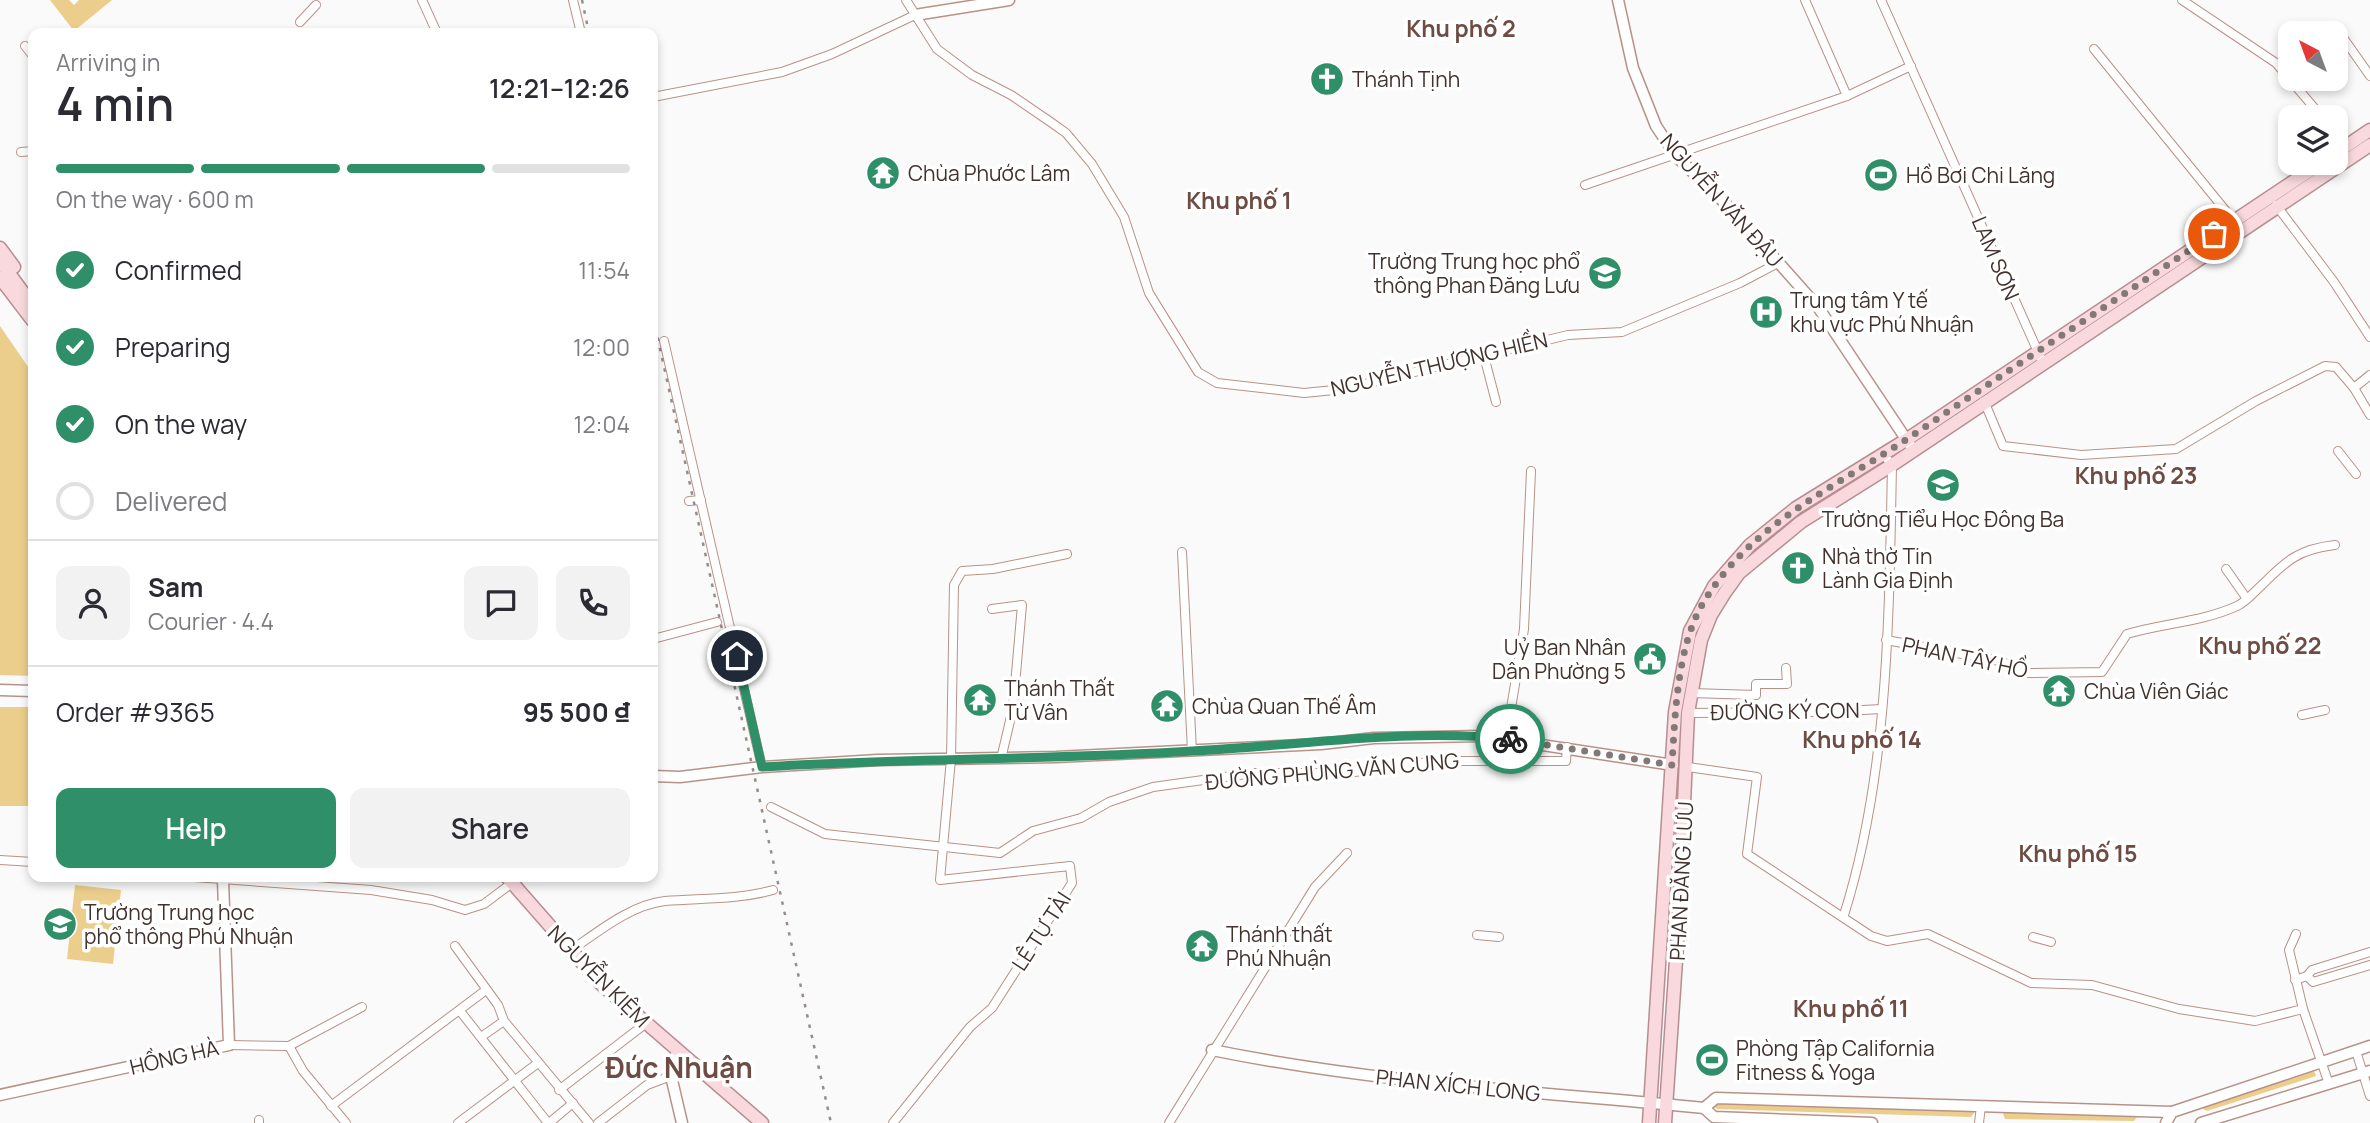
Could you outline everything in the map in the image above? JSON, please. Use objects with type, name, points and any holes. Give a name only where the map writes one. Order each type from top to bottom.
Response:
[{"type":"main road","points":[[2348,144],[2370,130]]},
{"type":"main road","name":"PHAN ĐĂNG LƯU","points":[[1648,1123],[1675,712],[1690,631],[1714,586],[1750,545],[1796,508],[1884,454],[1910,445],[1984,401],[2039,357],[2274,202],[2370,145]]},
{"type":"main road","name":"PHAN ĐĂNG LƯU","points":[[1665,1123],[1688,767],[1688,713],[1701,640],[1711,615],[1739,573],[1801,522],[1892,465],[1910,445],[2234,221],[2274,202],[2307,175]]},
{"type":"main road","points":[[0,248],[28,286]]},
{"type":"main road","points":[[0,261],[28,299]]},
{"type":"main road","points":[[0,278],[28,314]]},
{"type":"main road","points":[[1672,765],[1688,767]]},
{"type":"main road","name":"NGUYỄN KIỆM","points":[[512,882],[570,951],[645,1024],[762,1123]]},
{"type":"street","points":[[422,0],[435,28]]},
{"type":"street","points":[[573,0],[580,28]]},
{"type":"street","name":"NGUYỄN THƯỢNG HIỀN","points":[[906,0],[937,49],[972,75],[1011,95],[1066,133],[1092,164],[1124,217],[1149,293],[1198,372],[1217,383],[1304,393],[1344,389],[1568,335],[1622,332],[1740,283],[1778,263]]},
{"type":"street","points":[[658,96],[782,72],[832,54],[915,15],[1009,0]]},
{"type":"street","name":"NGUYỄN VĂN ĐẬU","points":[[1618,0],[1642,95],[1656,126],[1676,156],[1730,208],[1835,329],[1910,445]]},
{"type":"street","points":[[1805,0],[1847,96]]},
{"type":"street","name":"LAM SƠN","points":[[1881,0],[2039,357]]},
{"type":"street","points":[[2182,0],[2276,63],[2312,105]]},
{"type":"street","points":[[300,22],[316,5]]},
{"type":"street","points":[[2348,45],[2370,76]]},
{"type":"street","points":[[25,47],[28,50]]},
{"type":"street","points":[[2094,49],[2234,221]]},
{"type":"street","points":[[1585,186],[1847,96],[1911,66]]},
{"type":"street","points":[[20,152],[28,151]]},
{"type":"street","points":[[2274,202],[2334,282],[2370,337]]},
{"type":"street","points":[[664,341],[762,767]]},
{"type":"street","points":[[1484,356],[1496,401]]},
{"type":"street","points":[[1984,401],[2003,446],[2081,455],[2176,449],[2256,401],[2325,366],[2336,367],[2354,388],[2370,415]]},
{"type":"street","points":[[2354,388],[2370,375]]},
{"type":"street","points":[[2337,451],[2356,474]]},
{"type":"street","points":[[1844,915],[1860,864],[1875,774],[1881,709],[1892,465],[1884,454]]},
{"type":"street","points":[[1506,739],[1524,627],[1531,471]]},
{"type":"street","points":[[689,500],[701,500]]},
{"type":"street","name":"PHAN TÂY HỒ","points":[[1886,640],[2000,661],[2028,673],[2102,672],[2127,634],[2157,625],[2197,620],[2239,605],[2286,561],[2310,548],[2335,545]]},
{"type":"street","points":[[1182,552],[1192,751]]},
{"type":"street","name":"LÊ TỰ TÀI","points":[[893,1123],[970,1027],[992,1008],[1072,883],[1070,866],[940,880],[951,759],[954,585],[962,571],[993,569],[1067,554]]},
{"type":"street","points":[[2226,569],[2247,599]]},
{"type":"street","points":[[992,609],[1022,606],[1013,708],[1001,759]]},
{"type":"street","points":[[658,638],[717,622]]},
{"type":"street","points":[[1692,693],[1756,695],[1756,684],[1787,684],[1786,668]]},
{"type":"street","points":[[0,690],[28,691]]},
{"type":"street","name":"ĐƯỜNG KÝ CON","points":[[1688,713],[1881,709]]},
{"type":"street","points":[[2302,715],[2325,710]]},
{"type":"street","points":[[658,776],[680,777],[762,767],[878,760],[1001,759],[1192,751],[1374,738],[1488,737],[1672,765]]},
{"type":"street","points":[[1485,759],[1488,737]]},
{"type":"street","points":[[1522,759],[1524,741]]},
{"type":"street","name":"ĐƯỜNG PHÙNG VĂN CUNG","points":[[771,807],[825,834],[1000,853],[1033,831],[1081,818],[1109,802],[1153,787],[1253,773],[1347,773],[1436,761],[1566,761],[1567,747]]},
{"type":"street","points":[[1688,767],[1757,777],[1747,854],[1844,915],[1871,936],[1887,941],[1928,934],[2031,983],[2092,985],[2179,1009],[2255,1021],[2303,1009]]},
{"type":"street","points":[[1169,1123],[1315,887],[1347,853]]},
{"type":"street","points":[[0,860],[28,862]]},
{"type":"street","name":"HỒNG HÀ","points":[[0,1095],[229,1045],[223,882]]},
{"type":"street","points":[[253,882],[371,890],[432,900],[465,910],[484,904],[508,882]]},
{"type":"street","points":[[570,951],[626,914],[664,901],[714,900],[773,890]]},
{"type":"street","points":[[2296,934],[2289,950],[2295,980],[2329,1084]]},
{"type":"street","points":[[1477,935],[1499,937]]},
{"type":"street","points":[[2033,937],[2050,942]]},
{"type":"street","points":[[455,946],[498,1005],[504,1021],[589,1123]]},
{"type":"street","points":[[2295,980],[2307,976],[2312,970],[2370,952]]},
{"type":"street","points":[[2343,960],[2346,972]]},
{"type":"street","points":[[2307,976],[2313,982],[2370,965]]},
{"type":"street","points":[[331,1106],[486,990]]},
{"type":"street","points":[[229,1045],[289,1046],[362,1007]]},
{"type":"street","points":[[460,1011],[549,1123],[572,1103]]},
{"type":"street","points":[[481,1037],[504,1021]]},
{"type":"street","points":[[559,1090],[645,1024]]},
{"type":"street","points":[[289,1046],[303,1072],[346,1123]]},
{"type":"street","name":"PHAN XÍCH LONG","points":[[1704,1108],[1716,1098],[2174,1112],[2370,1046]]},
{"type":"street","name":"PHAN XÍCH LONG","points":[[1212,1050],[1286,1064],[1458,1087],[1704,1108],[1714,1116],[1871,1123]]},
{"type":"street","points":[[677,1051],[671,1076],[682,1123]]},
{"type":"street","points":[[2356,1051],[2366,1072],[2370,1096]]},
{"type":"street","points":[[458,1123],[538,1063]]},
{"type":"street","points":[[2201,1123],[2366,1072]]},
{"type":"street","points":[[598,1123],[648,1086],[671,1076]]},
{"type":"street","points":[[1979,1123],[1981,1106]]},
{"type":"street","points":[[2166,1123],[2174,1112],[2182,1113],[2185,1122]]},
{"type":"shaded area","points":[[50,0],[69,0],[74,5],[79,0],[112,0],[78,28],[72,28]]},
{"type":"shaded area","points":[[0,326],[28,367],[28,676],[0,675]]},
{"type":"shaded area","points":[[0,707],[28,707],[28,806],[0,806]]},
{"type":"shaded area","points":[[75,885],[121,890],[113,964],[67,959]]},
{"type":"shaded area","points":[[2313,1068],[2316,1076],[2207,1111],[2203,1109],[2204,1104]]},
{"type":"shaded area","points":[[1715,1102],[1972,1109],[1974,1113],[1971,1117],[1717,1109]]},
{"type":"shaded area","points":[[2005,1111],[2135,1114],[2137,1117],[2134,1121],[2005,1119]]},
{"type":"railway","points":[[582,0],[588,28]]},
{"type":"railway","points":[[658,340],[831,1123]]},
{"type":"way so far","points":[[1510,739],[1672,765],[1675,712],[1690,631],[1714,586],[1750,545],[1796,508],[1906,440],[2214,234]]},
{"type":"place","name":"Thánh Tịnh","points":[[1327,79]]},
{"type":"place","name":"Chùa Phước Lâm","points":[[883,173]]},
{"type":"place","name":"Hồ Bơi Chi Lăng","points":[[1881,175]]},
{"type":"place","name":"Trường Trung học phổ thông Phan Đăng Lưu","points":[[1605,273]]},
{"type":"place","name":"Trung tâm Y tế khu vực Phú Nhuận","points":[[1766,312]]},
{"type":"place","name":"Trường Tiểu Học Đông Ba","points":[[1943,485]]},
{"type":"place","name":"Nhà thờ Tin Lành Gia Định","points":[[1798,568]]},
{"type":"place","name":"Uỷ Ban Nhân Dân Phường 5","points":[[1650,659]]},
{"type":"place","name":"Chùa Viên Giác","points":[[2059,691]]},
{"type":"place","name":"Thánh Thất Từ Vân","points":[[980,700]]},
{"type":"place","name":"Chùa Quan Thế Âm","points":[[1167,706]]},
{"type":"place","name":"Trường Trung học phổ thông Phú Nhuận","points":[[60,924]]},
{"type":"place","name":"Thánh thất Phú Nhuận","points":[[1202,946]]},
{"type":"place","name":"Phòng Tập California Fitness & Yoga","points":[[1712,1060]]},
{"type":"district","name":"Khu phố 2","points":[[1461,28]]},
{"type":"district","name":"Khu phố 1","points":[[1239,200]]},
{"type":"district","name":"Khu phố 23","points":[[2136,475]]},
{"type":"district","name":"Khu phố 22","points":[[2260,645]]},
{"type":"district","name":"Khu phố 14","points":[[1862,739]]},
{"type":"district","name":"Khu phố 15","points":[[2078,853]]},
{"type":"district","name":"Khu phố 11","points":[[1851,1008]]},
{"type":"district","name":"Đức Nhuận","points":[[679,1067]]},
{"type":"route","points":[[737,656],[762,767],[878,760],[1001,759],[1192,751],[1280,744],[1321,744],[1374,738],[1510,739]]}]
